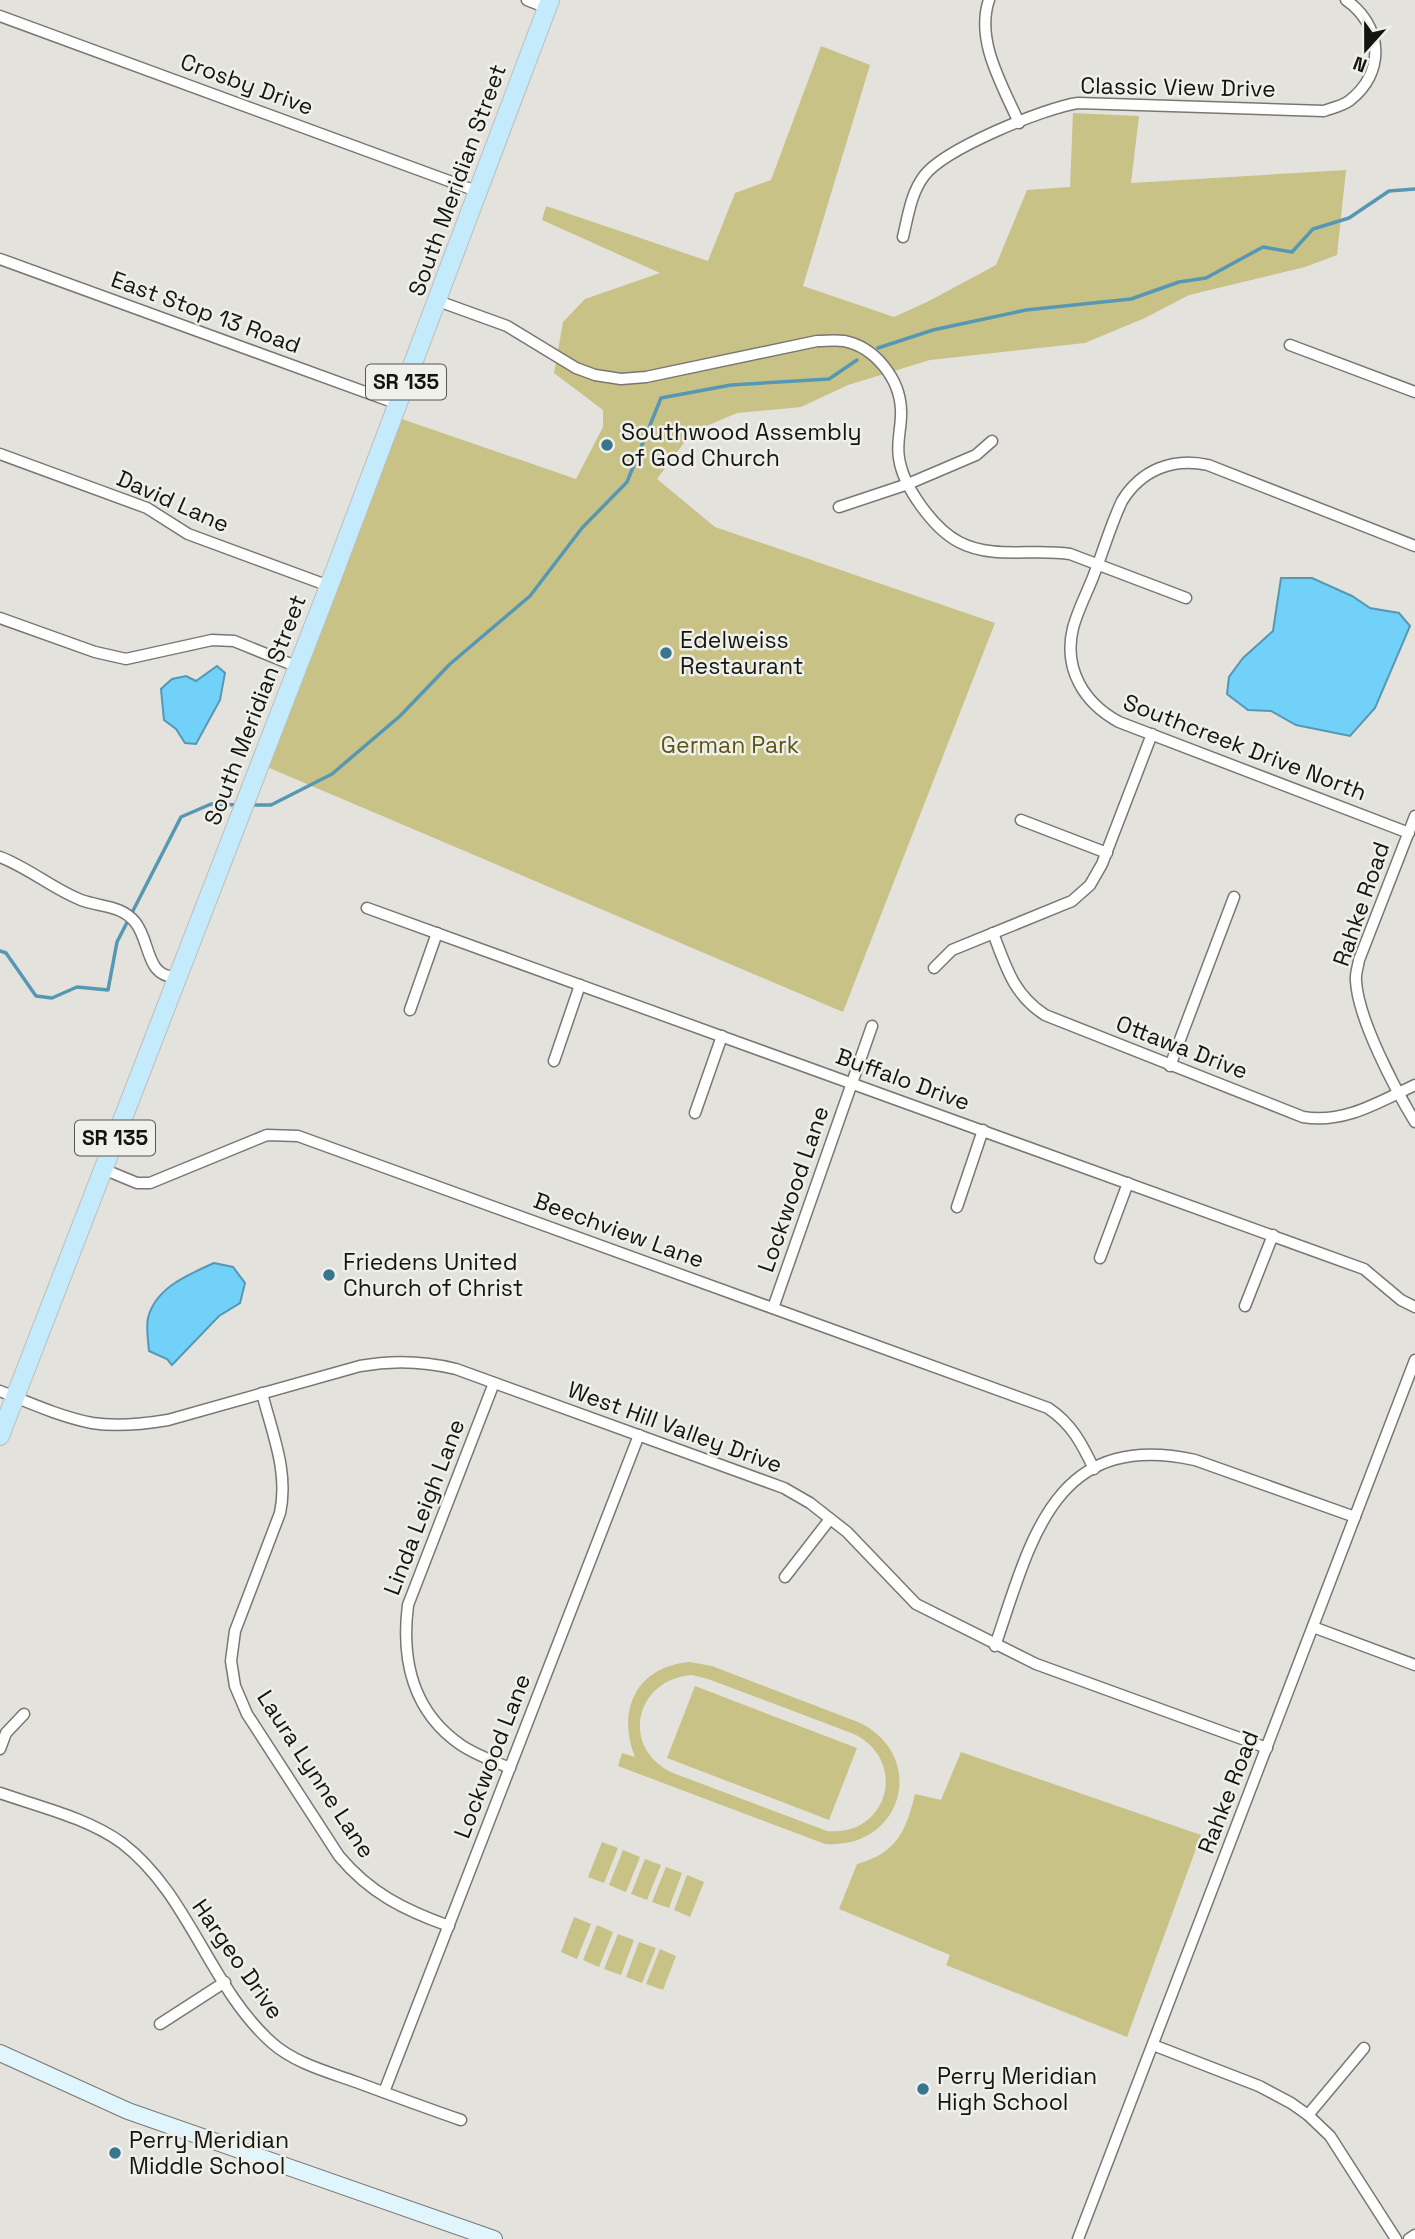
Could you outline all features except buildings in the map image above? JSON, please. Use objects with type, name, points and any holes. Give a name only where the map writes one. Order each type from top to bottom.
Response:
[{"type":"main road","name":"South Meridian Street","points":[[0,1436],[8,1394],[103,1169],[298,667],[549,4]]},
{"type":"main road","points":[[0,2053],[140,2115],[494,2239]]},
{"type":"street","points":[[527,0],[549,4]]},
{"type":"street","points":[[989,0],[986,10],[986,39],[993,63],[1019,123]]},
{"type":"street","name":"Classic View Drive","points":[[903,237],[913,197],[921,179],[931,167],[950,153],[1058,106],[1078,103],[1324,111],[1347,103],[1365,86],[1374,68],[1376,44],[1370,25],[1359,9],[1346,0]]},
{"type":"street","name":"Crosby Drive","points":[[0,16],[479,192]]},
{"type":"street","name":"East Stop 13 Road","points":[[0,259],[398,404]]},
{"type":"street","points":[[438,301],[507,326],[576,368],[595,375],[621,379],[646,377],[817,341],[842,341],[856,345],[880,361],[897,385],[901,409],[898,454],[901,470],[934,524],[945,534],[962,544],[995,553],[1050,551],[1070,554],[1186,598]]},
{"type":"street","points":[[1290,345],[1415,392]]},
{"type":"street","points":[[839,507],[908,484],[976,455],[992,441]]},
{"type":"street","name":"David Lane","points":[[0,454],[147,508],[188,534],[329,586]]},
{"type":"street","name":"Southcreek Drive North","points":[[1409,833],[1102,713],[1082,691],[1072,669],[1073,629],[1120,505],[1130,489],[1152,471],[1170,464],[1184,462],[1208,465],[1415,546]]},
{"type":"street","points":[[0,618],[95,652],[127,659],[212,639],[234,641],[298,667]]},
{"type":"street","points":[[934,968],[952,950],[1072,901],[1090,885],[1107,853],[1152,734]]},
{"type":"street","name":"Rahke Road","points":[[1415,816],[1359,960],[1355,979],[1359,1004],[1398,1093],[1415,1122]]},
{"type":"street","points":[[1021,820],[1107,853]]},
{"type":"street","points":[[0,858],[17,864],[81,900],[128,915],[143,935],[154,966],[164,975],[177,977]]},
{"type":"street","points":[[1170,1066],[1234,897]]},
{"type":"street","name":"Buffalo Drive","points":[[368,908],[1364,1269],[1401,1300],[1415,1307]]},
{"type":"street","points":[[410,1010],[437,933]]},
{"type":"street","name":"Ottawa Drive","points":[[993,933],[1011,981],[1028,1005],[1045,1015],[1170,1066],[1303,1117],[1319,1120],[1349,1115],[1415,1085]]},
{"type":"street","points":[[554,1061],[580,985]]},
{"type":"street","name":"Lockwood Lane","points":[[773,1308],[873,1026]]},
{"type":"street","points":[[695,1113],[722,1036]]},
{"type":"street","points":[[957,1207],[984,1130]]},
{"type":"street","name":"Beechview Lane","points":[[103,1169],[136,1183],[150,1183],[267,1135],[298,1136],[1048,1408],[1078,1435],[1094,1469]]},
{"type":"street","points":[[1100,1258],[1128,1183]]},
{"type":"street","points":[[1245,1306],[1273,1235]]},
{"type":"street","name":"Rahke Road","points":[[1078,2239],[1415,1360]]},
{"type":"street","name":"West Hill Valley Drive","points":[[8,1394],[94,1423],[139,1424],[168,1420],[359,1366],[388,1361],[428,1362],[456,1368],[784,1489],[810,1503],[847,1532],[916,1604],[995,1646],[1036,1664],[1267,1748]]},
{"type":"street","name":"Linda Leigh Lane","points":[[494,1382],[408,1605],[405,1645],[415,1688],[427,1709],[446,1732],[477,1755],[510,1768]]},
{"type":"street","name":"Laura Lynne Lane","points":[[262,1393],[283,1473],[284,1493],[279,1513],[234,1631],[231,1661],[234,1686],[247,1714],[339,1856],[352,1871],[373,1891],[412,1913],[449,1926]]},
{"type":"street","name":"Lockwood Lane","points":[[384,2092],[639,1435]]},
{"type":"street","points":[[995,1646],[1036,1531],[1050,1506],[1069,1486],[1094,1469],[1112,1461],[1137,1455],[1176,1456],[1195,1460],[1355,1517]]},
{"type":"street","points":[[785,1577],[830,1519]]},
{"type":"street","points":[[1313,1627],[1415,1665]]},
{"type":"street","points":[[0,1749],[6,1733],[24,1714]]},
{"type":"street","name":"Hargeo Drive","points":[[0,1793],[85,1824],[120,1842],[143,1861],[162,1884],[250,2021],[273,2044],[309,2065],[461,2120]]},
{"type":"street","points":[[160,2024],[225,1982]]},
{"type":"street","points":[[1153,2045],[1259,2086],[1308,2115],[1330,2136],[1396,2239]]},
{"type":"street","points":[[1308,2115],[1364,2048]]},
{"type":"street","points":[[1409,2239],[1415,2235]]},
{"type":"green space","name":"German Park","points":[[821,46],[870,65],[803,286],[894,317],[996,265],[1027,190],[1070,187],[1073,113],[1139,116],[1131,183],[1346,170],[1337,255],[1305,267],[1189,295],[1145,318],[1085,343],[930,360],[848,385],[801,407],[737,413],[692,432],[657,479],[715,527],[995,623],[843,1012],[260,764],[393,416],[576,479],[603,427],[603,410],[554,373],[563,322],[585,299],[660,273],[542,220],[546,206],[708,261],[735,193],[771,180]]},
{"type":"green space","points":[[690,1662],[712,1666],[858,1722],[880,1737],[894,1756],[899,1777],[897,1798],[888,1817],[873,1832],[852,1842],[825,1844],[618,1766],[622,1753],[635,1757],[628,1723],[630,1707],[636,1693],[644,1681],[672,1665]],"holes":[[[692,1675],[854,1734],[871,1746],[882,1761],[886,1778],[884,1795],[877,1810],[865,1822],[848,1830],[827,1831],[673,1773],[656,1762],[645,1748],[640,1732],[641,1716],[647,1701],[657,1688],[673,1679]]]},
{"type":"green space","points":[[695,1686],[857,1748],[829,1820],[667,1758]]},
{"type":"green space","points":[[961,1752],[1201,1835],[1127,2037],[946,1965],[950,1955],[839,1909],[857,1864],[882,1854],[898,1839],[908,1819],[915,1794],[941,1800]]},
{"type":"green space","points":[[602,1842],[618,1848],[604,1883],[588,1877]]},
{"type":"green space","points":[[623,1850],[640,1857],[626,1892],[609,1885]]},
{"type":"green space","points":[[645,1859],[661,1865],[647,1900],[631,1894]]},
{"type":"green space","points":[[666,1867],[682,1873],[669,1908],[652,1902]]},
{"type":"green space","points":[[687,1875],[704,1882],[690,1917],[674,1910]]},
{"type":"green space","points":[[574,1917],[591,1924],[577,1959],[561,1952]]},
{"type":"green space","points":[[597,1925],[613,1932],[599,1967],[583,1960]]},
{"type":"green space","points":[[618,1934],[634,1940],[621,1975],[604,1969]]},
{"type":"green space","points":[[639,1942],[656,1948],[642,1983],[626,1977]]},
{"type":"green space","points":[[660,1949],[676,1956],[663,1990],[646,1984]]},
{"type":"water","points":[[1281,578],[1312,578],[1352,596],[1370,608],[1399,613],[1410,626],[1375,708],[1350,736],[1296,725],[1271,711],[1248,710],[1227,694],[1229,677],[1243,658],[1273,631]]},
{"type":"water","points":[[217,666],[225,673],[220,700],[196,744],[185,743],[176,729],[164,720],[161,689],[172,679],[186,676],[196,681]]},
{"type":"water","points":[[214,1263],[233,1267],[245,1283],[240,1303],[219,1316],[172,1365],[167,1359],[149,1351],[147,1322],[152,1307],[174,1283]]},
{"type":"waterway","points":[[878,348],[933,330],[1026,310],[1131,299],[1179,282],[1206,278],[1263,247],[1292,252],[1313,229],[1349,218],[1389,191],[1415,189]]},
{"type":"waterway","points":[[250,805],[271,805],[332,774],[400,716],[450,664],[530,596],[582,528],[627,482],[661,398],[731,385],[829,379],[857,360]]},
{"type":"waterway","points":[[0,951],[6,953],[36,996],[52,998],[77,987],[108,990],[117,942],[181,817],[211,804],[239,805]]},
{"type":"place","name":"Southwood Assembly of God Church","points":[[607,445]]},
{"type":"place","name":"Edelweiss Restaurant","points":[[666,653]]},
{"type":"place","name":"Friedens United Church of Christ","points":[[329,1275]]},
{"type":"place","name":"Perry Meridian High School","points":[[923,2089]]},
{"type":"place","name":"Perry Meridian Middle School","points":[[115,2153]]}]
